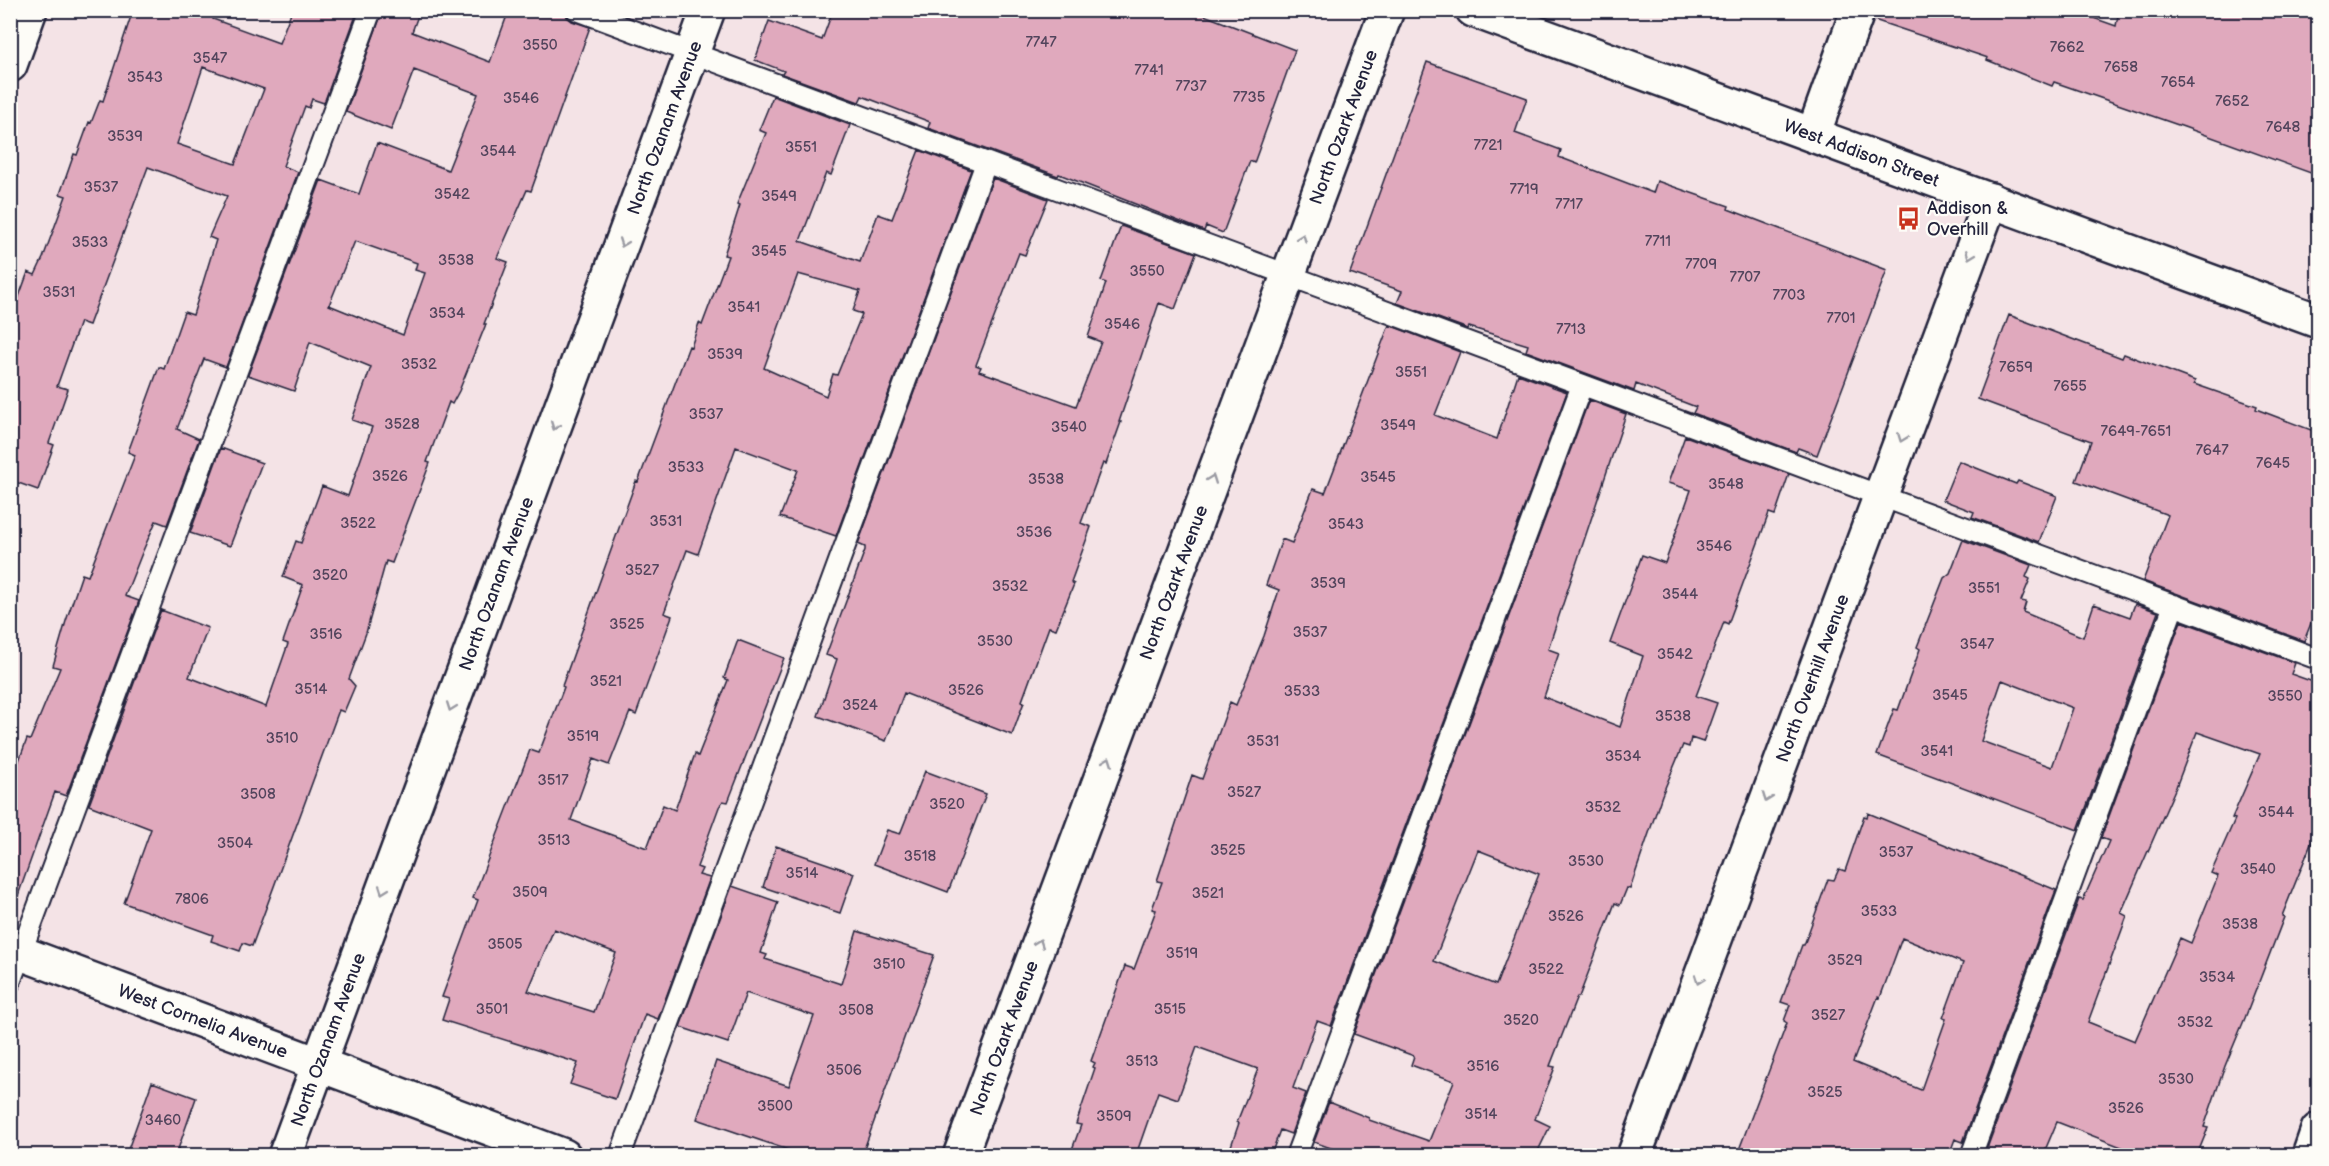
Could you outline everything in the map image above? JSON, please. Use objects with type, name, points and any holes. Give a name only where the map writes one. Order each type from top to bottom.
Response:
[{"type":"street","points":[[10,65],[30,10]]},
{"type":"street","name":"North Ozanam Avenue","points":[[285,1155],[708,10]]},
{"type":"street","name":"North Ozark Avenue","points":[[960,1155],[1387,10]]},
{"type":"street","points":[[1812,135],[1858,10]]},
{"type":"street","name":"West Addison Street","points":[[1483,12],[2319,321]]},
{"type":"street","name":"North Overhill Avenue","points":[[1634,1155],[1991,200]]},
{"type":"street","name":"West Cornelia Avenue","points":[[14,961],[319,1064],[564,1155]]},
{"type":"street","points":[[2309,1155],[2319,1130]]},
{"type":"lane","points":[[14,961],[371,10]]},
{"type":"lane","points":[[577,10],[2319,659]]},
{"type":"lane","points":[[620,1155],[986,163]]},
{"type":"lane","points":[[1296,1155],[1582,386]]},
{"type":"lane","points":[[1971,1155],[2174,605]]},
{"type":"building","points":[[133,10],[216,10],[213,19],[279,43],[292,10],[358,10],[324,103],[312,99],[309,108],[305,106],[283,166],[298,172],[226,367],[204,359],[177,429],[199,439],[167,525],[156,521],[142,553],[125,596],[139,601],[66,796],[55,792],[15,904],[10,903],[10,785],[27,739],[30,740],[60,668],[53,666],[66,621],[82,574],[88,576],[135,455],[128,452],[159,367],[164,369],[184,312],[193,315],[216,240],[209,237],[227,196],[148,167],[89,325],[80,322],[57,386],[68,389],[49,443],[54,445],[38,490],[10,480],[10,321],[28,272],[35,275],[43,258],[66,196],[60,194],[74,154],[77,155],[100,100],[103,101]],"holes":[[[203,67],[264,89],[235,164],[177,144]]]},
{"type":"building","points":[[383,10],[420,10],[412,32],[490,62],[509,10],[565,10],[567,17],[572,21],[590,27],[531,191],[527,190],[497,258],[508,262],[484,324],[486,324],[459,391],[452,404],[449,402],[427,462],[430,463],[392,563],[386,561],[366,633],[349,679],[355,686],[344,712],[339,710],[252,946],[243,943],[240,951],[211,941],[213,935],[124,903],[151,829],[89,805],[161,610],[208,628],[189,677],[266,707],[288,644],[283,642],[303,585],[283,577],[296,541],[301,543],[322,486],[348,496],[372,427],[352,420],[371,367],[310,342],[294,391],[248,375],[321,180],[359,194],[377,143],[448,170],[478,94],[414,70],[391,130],[346,112]],"holes":[[[355,241],[417,263],[415,270],[425,273],[403,335],[329,305]]]},
{"type":"building","points":[[833,10],[1191,10],[1295,50],[1254,163],[1250,161],[1223,233],[1206,226],[1204,231],[1059,174],[1058,176],[928,128],[930,122],[862,96],[859,102],[782,74],[784,71],[755,60],[769,21],[822,40]]},
{"type":"building","points":[[1876,10],[2071,10],[2116,26],[2119,10],[2319,10],[2319,176],[2054,82],[2052,86],[1987,60],[1988,58],[1874,20]]},
{"type":"building","points":[[1427,62],[1527,98],[1515,133],[1561,150],[1559,157],[1653,193],[1657,181],[1729,206],[1728,209],[1887,270],[1817,455],[1798,448],[1796,452],[1693,413],[1696,407],[1636,384],[1634,391],[1526,351],[1528,345],[1469,327],[1468,329],[1397,303],[1402,291],[1350,273]]},
{"type":"building","points":[[773,96],[850,125],[831,175],[826,173],[800,241],[860,262],[878,214],[892,219],[919,150],[971,170],[836,536],[780,517],[798,470],[736,447],[698,554],[687,550],[664,613],[672,616],[636,715],[630,712],[609,765],[593,759],[571,820],[647,848],[663,805],[675,810],[695,754],[698,756],[728,680],[724,678],[738,640],[784,658],[728,802],[723,801],[719,807],[697,867],[702,869],[699,875],[710,878],[658,1019],[645,1014],[615,1099],[570,1084],[578,1063],[442,1020],[449,999],[442,997],[478,900],[473,898],[530,750],[539,753],[636,481],[638,482],[689,346],[691,347],[699,323],[702,325],[728,256],[724,255],[740,205],[737,204],[766,133],[759,130]],"holes":[[[798,274],[860,291],[853,311],[862,314],[837,375],[833,374],[826,396],[764,368]],[[554,929],[616,953],[594,1012],[528,991]]]},
{"type":"building","points":[[993,178],[1048,199],[1025,255],[1019,253],[976,365],[981,367],[979,371],[1076,406],[1101,342],[1088,337],[1106,283],[1101,281],[1121,226],[1196,253],[1175,309],[1159,303],[1119,422],[1121,422],[1081,523],[1091,527],[1071,582],[1074,584],[1056,629],[1049,627],[1012,735],[904,693],[886,741],[818,716],[837,659],[826,655],[865,550],[865,547],[858,544]]},
{"type":"building","points":[[2009,315],[2122,358],[2124,354],[2195,381],[2194,384],[2257,406],[2256,409],[2319,433],[2319,603],[2304,641],[2143,581],[2168,515],[2076,481],[2091,441],[1978,399]]},
{"type":"building","points":[[1389,325],[1460,352],[1435,415],[1497,439],[1518,374],[1567,392],[1331,1026],[1317,1021],[1293,1088],[1306,1093],[1291,1134],[1280,1130],[1271,1155],[1228,1155],[1239,1123],[1237,1122],[1258,1069],[1197,1047],[1178,1099],[1158,1092],[1136,1155],[1070,1155],[1081,1125],[1076,1124],[1095,1068],[1093,1067],[1095,1063],[1091,1061],[1125,966],[1134,969],[1156,910],[1152,909],[1162,882],[1157,881],[1192,775],[1202,779],[1230,702],[1236,705],[1264,636],[1279,590],[1266,585],[1282,539],[1292,543],[1313,489],[1325,493]]},
{"type":"building","points":[[1589,400],[1626,414],[1548,649],[1559,653],[1544,697],[1620,727],[1643,656],[1610,643],[1642,555],[1665,563],[1691,490],[1668,483],[1685,436],[1789,474],[1775,515],[1769,513],[1728,624],[1724,622],[1696,696],[1717,703],[1703,742],[1691,738],[1689,747],[1683,745],[1662,795],[1630,889],[1627,888],[1620,905],[1615,903],[1550,1066],[1555,1067],[1535,1119],[1550,1126],[1536,1155],[1350,1155],[1314,1142],[1329,1102],[1369,1118],[1369,1120],[1429,1141],[1454,1081],[1411,1065],[1414,1056],[1354,1034]],"holes":[[[1478,850],[1539,874],[1496,985],[1434,961]]]},
{"type":"building","points":[[221,448],[262,463],[230,546],[190,533]]},
{"type":"building","points":[[1959,461],[2016,484],[2018,481],[2057,496],[2039,542],[1972,517],[1974,512],[1943,500]]},
{"type":"building","points":[[1963,540],[2031,565],[2026,577],[2030,579],[2021,601],[2026,602],[2023,612],[2083,637],[2094,604],[2130,617],[2135,604],[2158,612],[2078,830],[1877,755],[1894,709],[1898,710],[1920,649],[1917,647],[1944,578],[1950,573]],"holes":[[[2002,680],[2073,708],[2052,767],[1981,741]]]},
{"type":"building","points":[[2181,621],[2295,663],[2291,674],[2319,684],[2319,824],[2225,1066],[2204,1127],[2208,1128],[2197,1155],[2142,1155],[2057,1122],[2043,1155],[1997,1155],[1986,1151],[2079,899],[2083,900],[2109,841],[2101,838]],"holes":[[[2197,732],[2260,754],[2211,873],[2218,876],[2191,943],[2180,938],[2135,1041],[2088,1022],[2127,916],[2121,913],[2176,787]]]},
{"type":"building","points":[[925,771],[986,794],[948,892],[874,864],[887,830],[900,834]]},
{"type":"building","points":[[1868,813],[2056,890],[1963,1142],[1955,1139],[1949,1155],[1737,1155],[1787,1023],[1784,1021],[1790,1005],[1781,1002],[1802,945],[1804,945],[1828,879],[1834,880],[1839,869],[1845,871],[1864,816],[1867,817]],"holes":[[[1902,938],[1963,963],[1921,1090],[1853,1062]]]},
{"type":"building","points":[[776,846],[854,873],[840,913],[763,887]]},
{"type":"building","points":[[732,886],[778,902],[761,953],[767,955],[765,959],[841,984],[857,931],[934,955],[862,1155],[803,1155],[697,1119],[716,1061],[789,1086],[814,1016],[746,993],[728,1043],[680,1027]]},
{"type":"building","points":[[152,1082],[196,1098],[176,1155],[126,1155]]},
{"type":"place","name":"Addison & Overhill","points":[[1909,218]]}]
